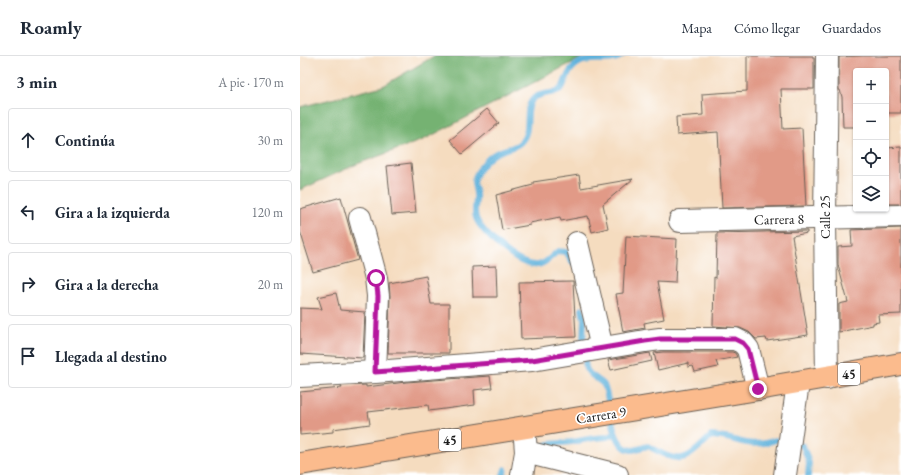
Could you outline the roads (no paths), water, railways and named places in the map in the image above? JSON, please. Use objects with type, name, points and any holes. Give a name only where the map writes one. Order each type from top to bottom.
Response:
[{"type":"highway","name":"Carrera 9","points":[[300,464],[798,383],[901,364]]},
{"type":"street","name":"Calle 25","points":[[827,56],[825,218],[827,378]]},
{"type":"street","name":"Carrera 8","points":[[680,221],[901,216]]},
{"type":"street","points":[[360,218],[376,278],[378,296],[375,372]]},
{"type":"street","points":[[577,243],[602,348]]},
{"type":"street","points":[[300,376],[532,360],[660,339],[735,339],[743,343],[748,349],[758,389]]},
{"type":"street","points":[[785,475],[798,383]]},
{"type":"street","points":[[522,475],[526,452],[524,428]]},
{"type":"street","points":[[526,452],[616,475]]},
{"type":"waterway","points":[[573,263],[566,252],[558,251],[543,263],[533,265],[514,257],[494,242],[476,218],[476,194],[474,182],[480,168],[488,159],[497,153],[516,146],[524,138],[527,127],[529,105],[535,97],[554,92],[562,88],[569,73],[579,63],[589,60],[611,59],[622,56]]},
{"type":"waterway","points":[[582,309],[584,319],[583,344]]},
{"type":"waterway","points":[[585,356],[585,364],[588,372],[604,385],[612,423],[620,442],[625,448],[633,450],[648,446],[668,456],[682,458],[695,451],[711,436],[757,444],[776,440]]},
{"type":"waterway","points":[[540,447],[549,444],[607,437],[615,434]]},
{"type":"waterway","points":[[794,443],[803,446],[809,463],[808,475]]},
{"type":"waterway","points":[[503,475],[505,469]]}]
